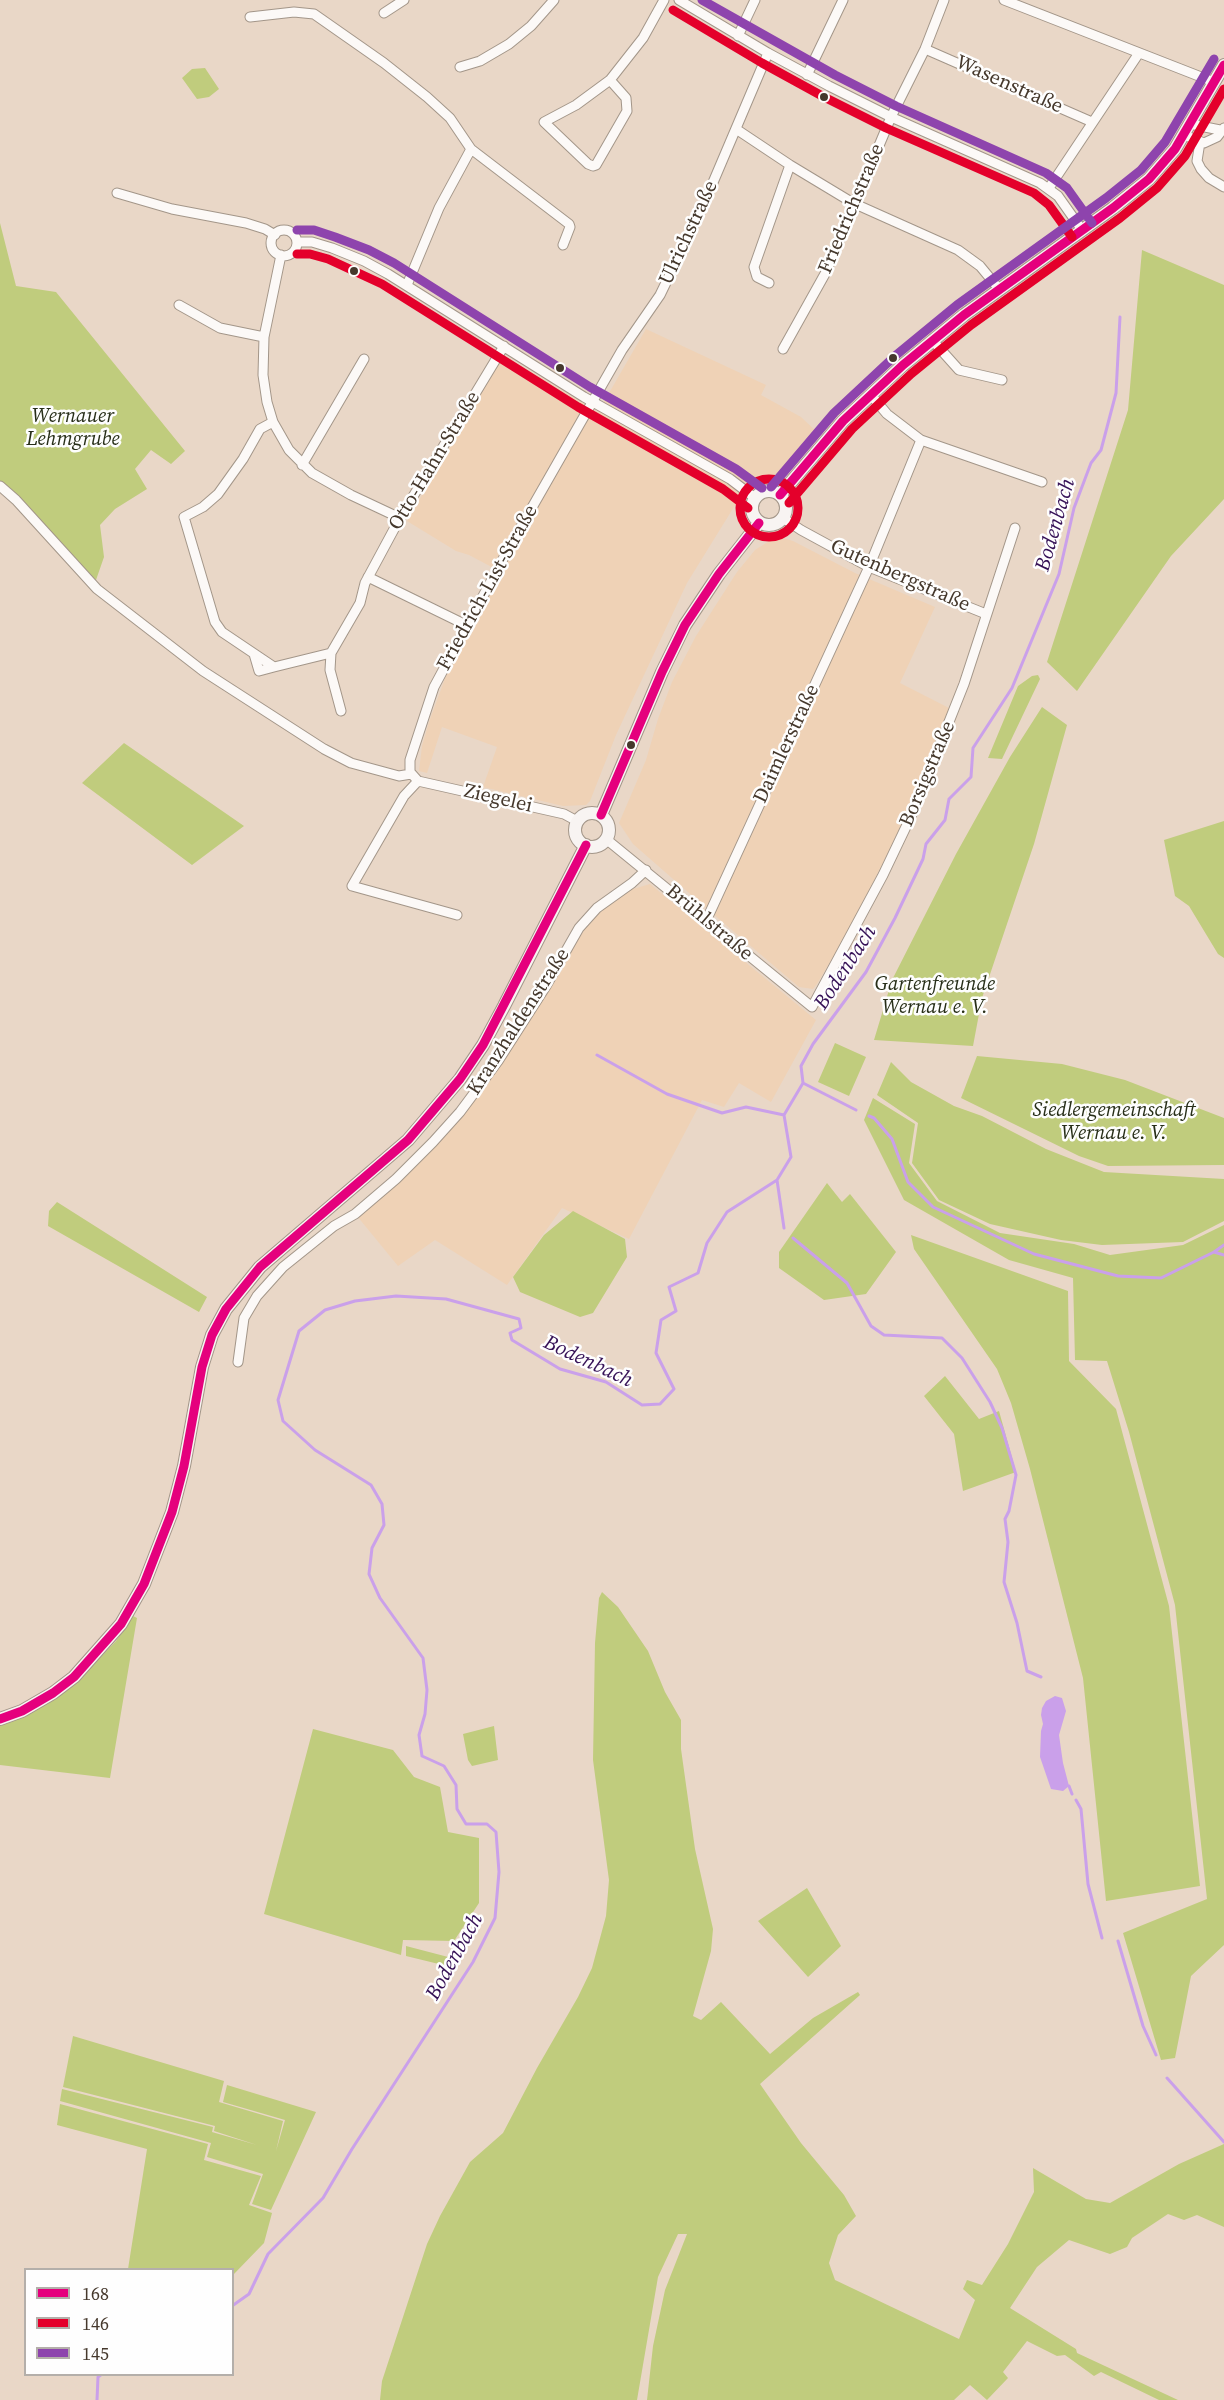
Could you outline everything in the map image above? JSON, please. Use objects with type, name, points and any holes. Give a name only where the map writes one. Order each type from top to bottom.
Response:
[{"type":"main road","points":[[780,495],[843,421],[933,341],[999,289],[1149,179],[1175,149],[1224,65]]},
{"type":"main road","points":[[769,491],[780,495],[785,503],[783,518],[772,525],[759,523],[752,509],[755,498],[769,491]]},
{"type":"main road","points":[[601,815],[664,667],[685,626],[719,574],[759,523]]},
{"type":"main road","points":[[586,813],[601,815],[609,825],[606,839],[595,846],[586,845],[577,837],[577,821],[586,813]]},
{"type":"main road","points":[[0,1719],[53,1693],[74,1677],[90,1662],[121,1624],[144,1584],[172,1512],[184,1466],[202,1367],[212,1335],[226,1309],[260,1268],[408,1140],[459,1079],[483,1045],[586,845]]},
{"type":"street","points":[[384,13],[404,0]]},
{"type":"street","points":[[460,67],[480,61],[509,44],[531,26],[554,0]]},
{"type":"street","points":[[610,80],[626,98],[627,111],[596,165],[588,165],[544,122],[576,105],[610,80],[643,38],[664,0]]},
{"type":"street","points":[[679,0],[807,75],[891,117],[1049,188],[1058,196],[1082,230]]},
{"type":"street","points":[[738,36],[755,0]]},
{"type":"street","points":[[807,75],[843,0]]},
{"type":"street","name":"Friedrichstraße","points":[[783,349],[826,272],[891,117],[925,49],[944,0]]},
{"type":"street","points":[[1004,0],[1214,82]]},
{"type":"street","points":[[250,17],[294,12],[314,14],[384,63],[450,118],[471,149],[569,224],[570,227],[563,244]]},
{"type":"street","name":"Wasenstraße","points":[[925,49],[1092,122]]},
{"type":"street","name":"Ulrichstraße","points":[[592,402],[622,350],[660,295],[703,206],[768,53]]},
{"type":"street","points":[[1049,188],[1139,53]]},
{"type":"street","points":[[736,129],[854,204],[958,250],[980,266],[999,289]]},
{"type":"street","points":[[1187,129],[1222,129]]},
{"type":"street","points":[[1187,129],[1200,142]]},
{"type":"street","points":[[1200,142],[1211,141],[1222,129]]},
{"type":"street","points":[[1200,142],[1197,161],[1201,169],[1209,178],[1224,187]]},
{"type":"street","points":[[407,285],[439,208],[471,149]]},
{"type":"street","points":[[769,283],[758,277],[754,267],[790,165]]},
{"type":"street","points":[[117,193],[172,209],[246,223],[265,229],[274,235]]},
{"type":"street","points":[[288,230],[295,235],[297,242],[294,251],[287,255],[276,252],[272,244],[274,235],[288,230]]},
{"type":"street","points":[[297,242],[312,242],[342,252],[364,261],[407,285],[592,402],[730,479],[755,498]]},
{"type":"street","points":[[281,255],[264,336],[263,375],[273,422],[281,439],[302,465],[333,486],[400,518]]},
{"type":"street","points":[[179,305],[220,328],[264,336]]},
{"type":"street","points":[[933,341],[959,370],[1002,380]]},
{"type":"street","name":"Otto-Hahn-Straße","points":[[331,653],[360,603],[368,578],[400,518],[504,346]]},
{"type":"street","points":[[302,465],[364,359]]},
{"type":"street","points":[[871,395],[887,414],[921,440],[1042,482]]},
{"type":"street","name":"Friedrich-List-Straße","points":[[415,777],[410,760],[434,687],[466,625],[592,402]]},
{"type":"street","points":[[273,422],[260,429],[243,459],[218,494],[203,507],[184,517],[215,622],[222,632],[274,666],[331,653],[330,670],[340,711]]},
{"type":"street","name":"Daimlerstraße","points":[[706,921],[869,567],[921,440]]},
{"type":"street","name":"Ziegelei","points":[[0,486],[16,500],[97,589],[203,670],[324,749],[351,763],[564,814],[577,821]]},
{"type":"street","name":"Gutenbergstraße","points":[[783,518],[869,567],[986,614]]},
{"type":"street","name":"Borsigstraße","points":[[812,1007],[899,843],[945,737],[1015,528]]},
{"type":"street","points":[[368,578],[466,625]]},
{"type":"street","points":[[415,777],[352,886],[457,915]]},
{"type":"street","name":"Brühlstraße","points":[[606,839],[812,1007]]},
{"type":"street","name":"Kranzhaldenstraße","points":[[238,1362],[244,1318],[257,1296],[283,1267],[334,1226],[355,1214],[434,1142],[460,1112],[498,1060],[546,986],[579,928],[597,908],[646,870]]},
{"type":"shaded area","points":[[646,329],[766,385],[761,395],[801,417],[817,432],[777,474],[763,482],[755,480],[737,502],[687,583],[616,735],[590,801],[586,805],[563,806],[483,787],[497,747],[442,727],[427,773],[419,771],[422,746],[447,673],[471,626],[503,573],[469,555],[456,551],[407,521],[503,355],[598,412]]},
{"type":"shaded area","points":[[777,536],[793,541],[855,573],[935,607],[900,683],[949,708],[936,748],[898,833],[849,930],[813,989],[799,987],[720,920],[633,844],[619,823],[646,760],[672,682],[696,636],[737,572],[755,550]]},
{"type":"shaded area","points":[[650,884],[816,1020],[771,1102],[739,1083],[724,1107],[702,1100],[629,1239],[562,1208],[507,1285],[435,1240],[398,1266],[357,1216],[440,1138],[545,993],[594,914],[623,892]]},
{"type":"shaded area","points":[[1055,1696],[1062,1698],[1066,1711],[1059,1735],[1069,1786],[1063,1791],[1051,1789],[1040,1757],[1042,1708],[1046,1701]]},
{"type":"green space","points":[[205,68],[219,89],[209,97],[197,99],[182,78],[192,69]]},
{"type":"green space","name":"Wernauer Lehmgrube","points":[[0,223],[16,286],[56,292],[185,451],[171,464],[151,450],[135,469],[147,489],[115,509],[100,525],[104,557],[96,580],[0,484]]},
{"type":"green space","points":[[1142,250],[1224,285],[1224,499],[1171,556],[1077,691],[1047,662],[1128,410]]},
{"type":"green space","points":[[1038,675],[1040,679],[1002,759],[988,758],[1018,686],[1032,676]]},
{"type":"green space","name":"Gartenfreunde Wernau e. V.","points":[[1042,707],[1067,725],[1034,844],[982,998],[973,1046],[874,1040],[892,980],[956,854],[1010,757]]},
{"type":"green space","points":[[124,743],[244,826],[192,865],[82,783]]},
{"type":"green space","points":[[1224,821],[1224,958],[1218,954],[1189,906],[1175,896],[1164,840]]},
{"type":"green space","points":[[835,1043],[866,1057],[849,1096],[818,1082]]},
{"type":"green space","name":"Siedlergemeinschaft Wernau e. V.","points":[[977,1056],[1062,1064],[1125,1080],[1224,1118],[1224,1165],[1108,1166],[1079,1156],[961,1098]]},
{"type":"green space","points":[[891,1062],[911,1082],[954,1106],[982,1116],[1046,1149],[1104,1172],[1224,1179],[1224,1221],[1183,1242],[1102,1245],[1061,1240],[990,1224],[939,1200],[912,1163],[918,1123],[877,1095]]},
{"type":"green space","points":[[873,1098],[915,1124],[909,1163],[937,1201],[1000,1233],[1074,1244],[1110,1255],[1183,1245],[1224,1225],[1224,1945],[1191,1976],[1175,2058],[1161,2060],[1123,1933],[1207,1899],[1175,1605],[1129,1432],[1107,1361],[1075,1360],[1073,1278],[1009,1260],[904,1200],[864,1120]]},
{"type":"green space","points":[[827,1183],[842,1202],[850,1194],[896,1252],[866,1294],[824,1300],[779,1268],[779,1252]]},
{"type":"green space","points":[[57,1202],[207,1297],[199,1312],[48,1226],[49,1211]]},
{"type":"green space","points":[[573,1211],[625,1239],[627,1257],[593,1313],[580,1317],[520,1292],[513,1277],[544,1235]]},
{"type":"green space","points":[[911,1235],[1068,1291],[1069,1361],[1116,1409],[1169,1606],[1200,1886],[1106,1901],[1083,1678],[1011,1403],[997,1369],[914,1249]]},
{"type":"green space","points":[[945,1376],[979,1419],[999,1411],[1016,1472],[963,1491],[954,1434],[924,1396]]},
{"type":"green space","points":[[602,1592],[618,1607],[648,1651],[665,1692],[681,1720],[681,1749],[695,1849],[713,1929],[711,1951],[693,2016],[701,2020],[721,2002],[770,2054],[813,2018],[858,1992],[860,1995],[760,2084],[801,2143],[844,2195],[856,2216],[838,2235],[829,2263],[835,2280],[959,2339],[975,2300],[963,2289],[967,2280],[982,2285],[1008,2244],[1034,2192],[1033,2168],[1086,2199],[1110,2203],[1179,2164],[1224,2144],[1224,2227],[1197,2215],[1184,2220],[1168,2214],[1132,2238],[1127,2247],[1110,2254],[1069,2240],[1037,2267],[1010,2308],[1076,2349],[1077,2353],[1178,2400],[1159,2400],[1101,2372],[1094,2376],[1065,2355],[1057,2356],[1027,2341],[1003,2372],[1008,2378],[987,2400],[970,2385],[954,2400],[647,2400],[653,2346],[665,2290],[687,2234],[678,2234],[658,2277],[637,2400],[380,2400],[382,2381],[427,2244],[440,2216],[470,2162],[503,2133],[592,1968],[606,1916],[609,1880],[593,1760],[595,1643],[599,1598]]},
{"type":"green space","points":[[133,1616],[137,1618],[110,1778],[0,1765],[0,1726],[52,1700],[74,1685],[116,1641]]},
{"type":"green space","points":[[494,1726],[498,1760],[472,1766],[468,1760],[463,1734]]},
{"type":"green space","points":[[313,1729],[393,1750],[414,1777],[440,1787],[448,1832],[479,1838],[479,1903],[454,1941],[403,1940],[401,1955],[264,1914]]},
{"type":"green space","points":[[807,1888],[841,1946],[808,1977],[758,1921]]},
{"type":"green space","points":[[406,1946],[452,1958],[447,1966],[406,1956]]},
{"type":"green space","points":[[73,2036],[224,2081],[219,2102],[283,2121],[276,2151],[285,2120],[223,2102],[227,2085],[316,2112],[271,2210],[252,2204],[263,2174],[207,2157],[211,2143],[60,2101],[62,2089],[213,2127],[212,2132],[257,2145],[214,2131],[215,2126],[63,2087]]},
{"type":"green space","points":[[60,2104],[208,2144],[204,2160],[261,2176],[249,2205],[272,2213],[264,2243],[234,2274],[234,2268],[128,2268],[147,2149],[57,2125]]},
{"type":"waterway","name":"Bodenbach","points":[[234,2305],[249,2294],[268,2254],[323,2198],[352,2149],[473,1962],[495,1918],[499,1872],[496,1832],[487,1824],[466,1824],[457,1809],[456,1785],[444,1766],[422,1756],[419,1735],[425,1714],[427,1690],[423,1658],[380,1598],[369,1574],[372,1548],[384,1525],[382,1504],[371,1485],[315,1450],[283,1421],[278,1400],[299,1331],[325,1310],[355,1301],[396,1296],[446,1299],[519,1319],[521,1328],[510,1333],[512,1340],[560,1369],[606,1382],[642,1405],[660,1404],[674,1389],[656,1353],[661,1320],[676,1311],[669,1287],[698,1273],[707,1243],[727,1212],[777,1180],[791,1157],[784,1115],[803,1083],[801,1066],[813,1044],[866,972],[923,859],[926,844],[945,820],[949,799],[971,777],[973,748],[1012,688],[1059,574],[1074,508],[1091,463],[1101,450],[1116,393],[1120,317]]},
{"type":"waterway","points":[[597,1055],[667,1094],[722,1113],[746,1107],[784,1115]]},
{"type":"waterway","points":[[803,1083],[856,1110]]},
{"type":"waterway","points":[[869,1116],[874,1118],[892,1139],[908,1182],[933,1207],[1034,1254],[1118,1276],[1161,1278],[1224,1245]]},
{"type":"waterway","points":[[777,1180],[784,1228]]},
{"type":"waterway","points":[[793,1238],[847,1283],[871,1326],[884,1335],[942,1338],[962,1358],[990,1402],[1002,1428],[1016,1475],[1009,1511],[1005,1519],[1008,1542],[1004,1582],[1017,1623],[1027,1671],[1041,1677]]},
{"type":"waterway","points":[[1214,1252],[1224,1255]]},
{"type":"waterway","points":[[1069,1786],[1072,1794]]},
{"type":"waterway","points":[[1076,1800],[1081,1809],[1088,1884],[1102,1938]]},
{"type":"waterway","points":[[1118,1941],[1143,2026],[1156,2055]]},
{"type":"waterway","points":[[1167,2078],[1224,2142]]},
{"type":"waterway","name":"Bodenbach","points":[[97,2400],[99,2376]]},
{"type":"transit line","name":"145","points":[[702,0],[835,75],[896,106],[1046,173],[1067,188],[1092,223]]},
{"type":"transit line","name":"146","points":[[673,10],[824,97],[886,128],[1034,193],[1049,205],[1072,237]]},
{"type":"transit line","name":"145","points":[[771,487],[834,413],[895,356],[957,305],[1106,198],[1141,170],[1165,142],[1214,59]]},
{"type":"transit line","name":"168","points":[[780,495],[843,421],[903,365],[964,315],[1113,208],[1149,179],[1175,149],[1224,65]]},
{"type":"transit line","name":"146","points":[[789,503],[852,429],[911,374],[971,325],[1120,218],[1157,188],[1185,156],[1224,89]]},
{"type":"transit line","name":"145","points":[[297,230],[314,230],[335,237],[369,250],[394,263],[590,387],[736,469],[762,488]]},
{"type":"transit line","name":"146","points":[[297,254],[310,254],[328,259],[382,284],[578,407],[723,489],[748,508]]},
{"type":"transit line","name":"146","points":[[763,479],[775,479],[790,487],[798,502],[798,508],[798,514],[790,529],[775,537],[763,537],[748,529],[740,514],[740,502],[748,487],[763,479]]},
{"type":"transit line","name":"168","points":[[601,815],[662,672],[685,625],[719,574],[759,523]]},
{"type":"transit line","name":"168","points":[[0,1719],[22,1711],[53,1693],[74,1677],[121,1624],[144,1584],[172,1512],[184,1466],[202,1367],[212,1335],[226,1309],[260,1267],[408,1140],[460,1079],[483,1045],[586,845]]}]
